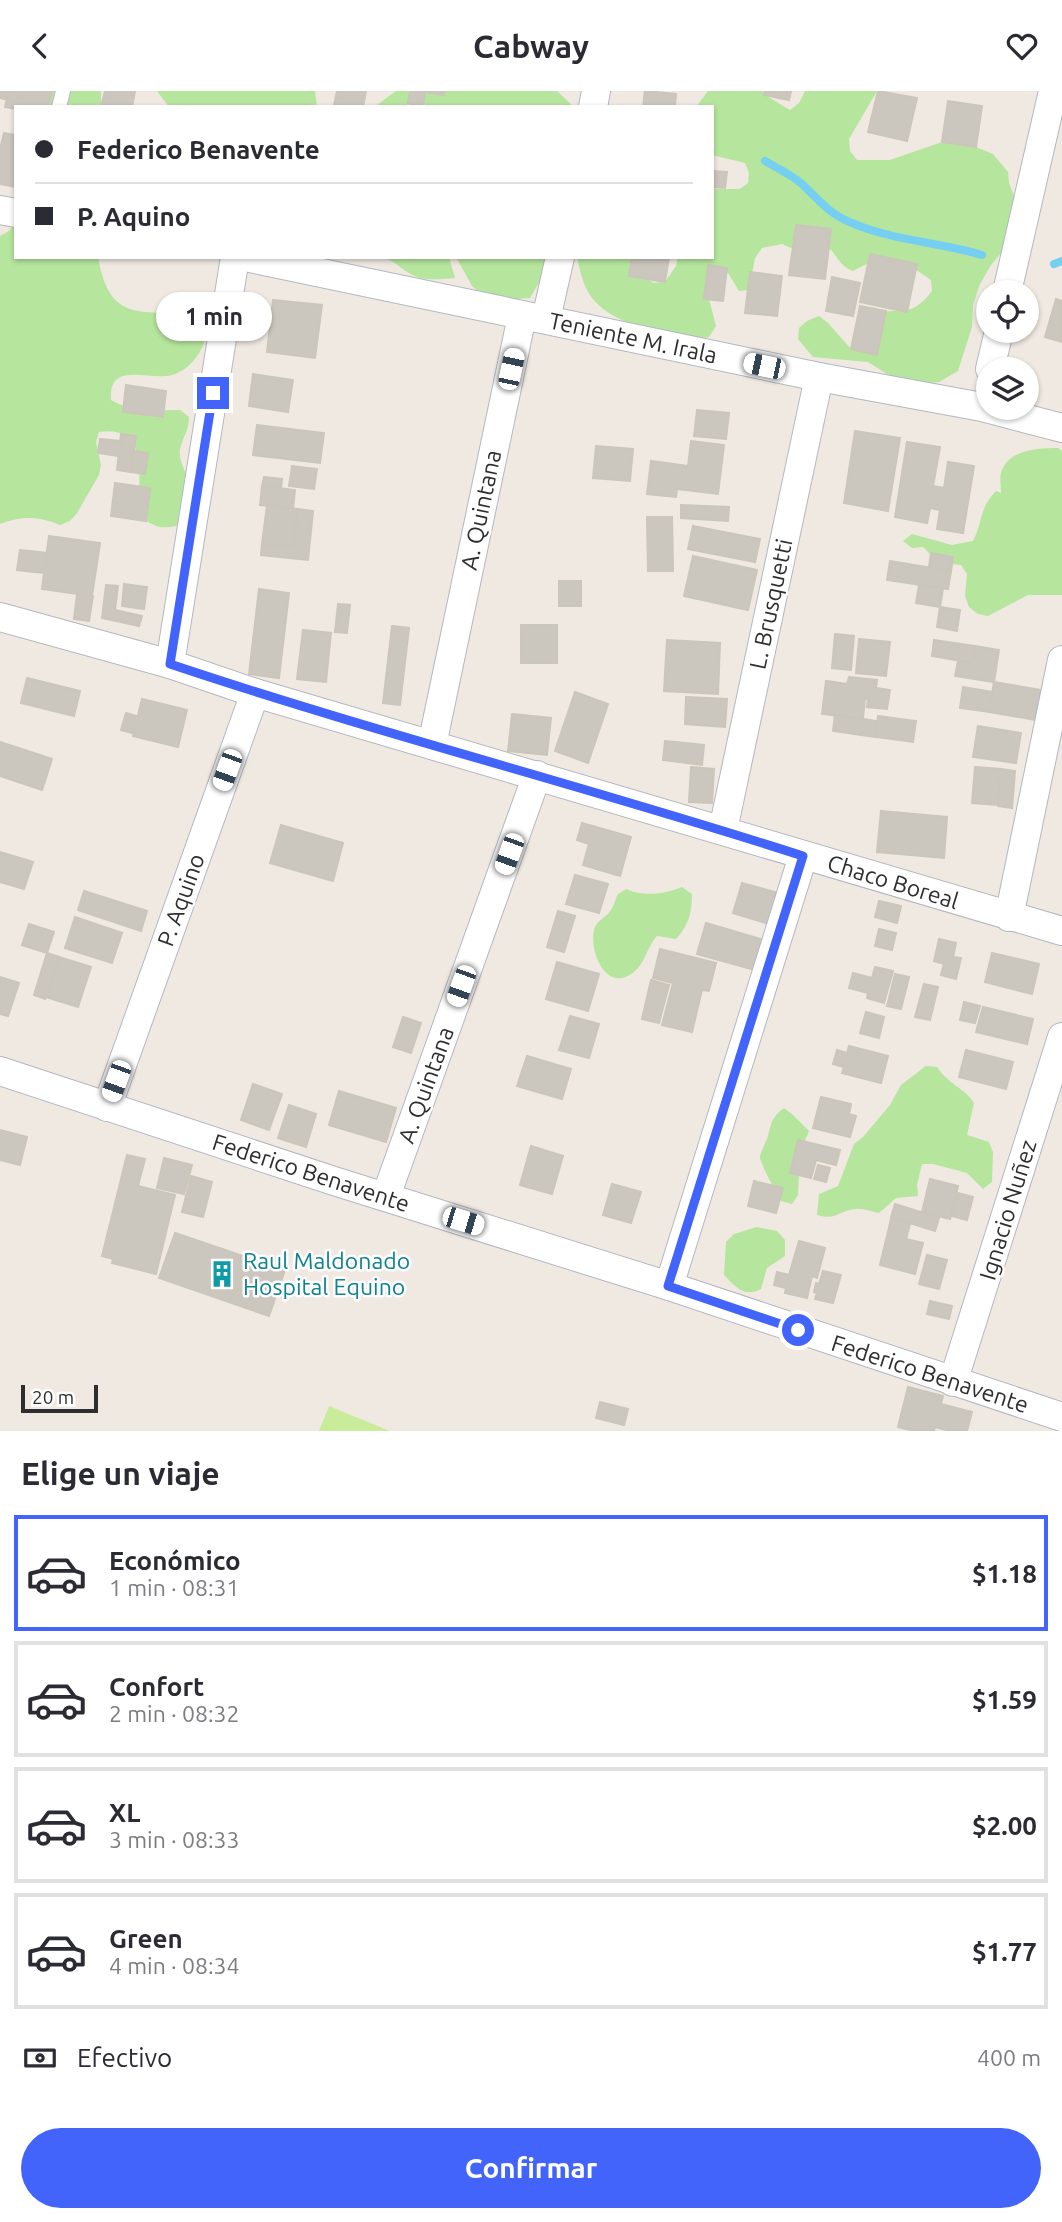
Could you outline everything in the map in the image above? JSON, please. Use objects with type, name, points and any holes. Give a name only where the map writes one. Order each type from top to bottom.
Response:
[{"type":"street","points":[[1010,280],[1053,91]]},
{"type":"street","points":[[170,664],[235,259]]},
{"type":"street","name":"Teniente M. Irala","points":[[255,259],[819,377],[976,406]]},
{"type":"street","name":"A. Quintana","points":[[432,744],[534,317],[559,259]]},
{"type":"street","name":"L. Brusquetti","points":[[723,830],[819,377]]},
{"type":"street","name":"Teniente M. Irala","points":[[1032,420],[1062,428]]},
{"type":"street","name":"Chaco Boreal","points":[[0,617],[170,664],[255,693],[1062,931]]},
{"type":"street","points":[[1009,917],[1062,660]]},
{"type":"street","name":"P. Aquino","points":[[107,1107],[255,693]]},
{"type":"street","name":"A. Quintana","points":[[386,1196],[537,775]]},
{"type":"street","points":[[668,1286],[803,856]]},
{"type":"street","name":"Ignacio Nuñez","points":[[953,1382],[1062,1037]]},
{"type":"street","name":"Federico Benavente","points":[[0,1071],[668,1286],[1062,1417]]},
{"type":"green space","points":[[50,91],[101,91],[102,105],[49,105]]},
{"type":"green space","points":[[157,91],[315,91],[317,105],[168,105]]},
{"type":"green space","points":[[396,91],[557,91],[572,105],[377,105]]},
{"type":"green space","points":[[708,91],[763,91],[765,95],[790,110],[799,103],[805,91],[877,91],[849,139],[850,151],[857,160],[890,160],[942,142],[976,147],[993,154],[1008,172],[1009,183],[1018,206],[1014,238],[991,265],[982,280],[976,280],[972,327],[958,371],[939,382],[918,384],[887,374],[868,362],[813,357],[798,339],[799,328],[807,321],[819,316],[851,349],[875,312],[913,308],[932,291],[931,280],[903,263],[894,260],[876,261],[853,271],[821,243],[801,248],[782,244],[762,248],[755,258],[749,290],[739,291],[728,273],[719,268],[708,272],[705,283],[716,326],[709,337],[664,334],[630,324],[601,308],[584,283],[578,259],[640,259],[644,277],[654,283],[665,282],[678,259],[714,259],[714,189],[740,189],[748,183],[749,173],[745,163],[714,155],[714,105],[698,105]]},
{"type":"green space","points":[[877,91],[880,91],[882,106],[872,124]]},
{"type":"green space","points":[[14,225],[14,259],[99,259],[105,284],[116,300],[128,308],[174,315],[190,321],[206,334],[195,359],[179,373],[163,376],[123,376],[116,380],[112,388],[111,400],[120,404],[144,410],[180,410],[189,417],[180,454],[188,482],[188,493],[176,526],[156,526],[138,514],[138,458],[127,437],[116,432],[99,432],[96,442],[101,465],[99,475],[70,521],[60,525],[30,518],[0,524],[0,236]]},
{"type":"green space","points":[[385,259],[450,259],[455,278],[420,278]]},
{"type":"green space","points":[[457,259],[546,259],[541,279],[530,298],[489,301],[472,286]]},
{"type":"green space","points":[[1058,448],[1062,451],[1062,595],[1028,595],[988,616],[978,614],[969,607],[965,596],[967,574],[961,565],[939,563],[923,547],[912,548],[903,541],[912,534],[952,545],[973,541],[987,503],[996,491],[1001,493],[1001,475],[1006,463],[1026,451]]},
{"type":"green space","points":[[682,887],[692,894],[692,901],[689,918],[676,939],[657,936],[634,972],[616,978],[608,974],[597,959],[594,930],[608,914],[617,895],[626,889],[654,894]]},
{"type":"green space","points":[[926,1066],[937,1067],[974,1103],[967,1135],[989,1142],[993,1152],[992,1182],[983,1189],[967,1173],[933,1164],[922,1164],[917,1185],[918,1196],[896,1198],[879,1213],[859,1209],[829,1217],[817,1215],[819,1194],[838,1186],[854,1144],[890,1105],[901,1085]]},
{"type":"green space","points":[[784,1108],[809,1131],[800,1153],[798,1195],[792,1204],[781,1201],[760,1157],[773,1121]]},
{"type":"green space","points":[[757,1227],[777,1231],[785,1240],[785,1256],[767,1268],[761,1289],[745,1292],[724,1275],[726,1242],[734,1234]]},
{"type":"green space","points":[[329,1406],[390,1431],[319,1431]]},
{"type":"building","points":[[0,91],[9,91],[8,100],[0,98]]},
{"type":"building","points":[[9,91],[52,91],[48,105],[5,107]]},
{"type":"building","points":[[105,91],[135,91],[132,105],[102,105]]},
{"type":"building","points":[[337,91],[366,91],[363,105],[334,105]]},
{"type":"building","points":[[410,91],[445,91],[444,95],[425,92],[423,105],[408,103]]},
{"type":"building","points":[[645,91],[676,94],[675,105],[643,105]]},
{"type":"building","points":[[765,91],[791,91],[789,100],[764,95]]},
{"type":"building","points":[[878,91],[917,98],[907,141],[868,132]]},
{"type":"building","points":[[948,101],[982,106],[976,147],[942,142]]},
{"type":"building","points":[[4,133],[14,135],[14,187],[0,184],[0,149]]},
{"type":"building","points":[[714,171],[727,172],[725,188],[714,187]]},
{"type":"building","points":[[796,225],[831,229],[825,279],[789,275]]},
{"type":"building","points":[[870,254],[917,264],[907,312],[860,302]]},
{"type":"building","points":[[632,259],[669,259],[665,282],[629,276]]},
{"type":"building","points":[[708,265],[727,268],[723,301],[704,299]]},
{"type":"building","points":[[750,272],[782,276],[777,316],[745,313]]},
{"type":"building","points":[[832,277],[860,283],[853,316],[826,311]]},
{"type":"building","points":[[1056,299],[1062,301],[1062,342],[1045,337]]},
{"type":"building","points":[[273,300],[322,305],[315,358],[267,352]]},
{"type":"building","points":[[860,306],[886,311],[877,355],[851,349]]},
{"type":"building","points":[[253,374],[293,380],[288,412],[249,406]]},
{"type":"building","points":[[126,385],[166,391],[163,417],[123,412]]},
{"type":"building","points":[[697,410],[729,413],[726,439],[694,436]]},
{"type":"building","points":[[257,425],[324,433],[320,463],[253,455]]},
{"type":"building","points":[[855,431],[900,438],[888,511],[844,503]]},
{"type":"building","points":[[121,434],[136,436],[131,472],[117,470]]},
{"type":"building","points":[[100,439],[120,441],[119,456],[98,453]]},
{"type":"building","points":[[691,441],[724,445],[718,494],[677,489],[676,497],[647,494],[651,461],[688,466]]},
{"type":"building","points":[[907,442],[940,447],[933,486],[944,488],[948,462],[974,466],[963,533],[937,529],[940,510],[930,508],[927,523],[895,517]]},
{"type":"building","points":[[596,446],[633,449],[630,481],[593,478]]},
{"type":"building","points":[[134,451],[148,453],[145,474],[131,472]]},
{"type":"building","points":[[292,466],[317,469],[314,489],[289,486]]},
{"type":"building","points":[[264,477],[282,479],[281,488],[262,486]]},
{"type":"building","points":[[115,483],[150,488],[146,521],[111,516]]},
{"type":"building","points":[[262,486],[295,490],[293,508],[260,505]]},
{"type":"building","points":[[267,505],[298,509],[294,547],[262,544]]},
{"type":"building","points":[[681,505],[729,507],[728,521],[681,518]]},
{"type":"building","points":[[298,509],[313,511],[308,560],[261,555],[262,544],[294,547]]},
{"type":"building","points":[[647,517],[672,517],[673,571],[648,571]]},
{"type":"building","points":[[693,526],[760,539],[755,562],[688,549]]},
{"type":"building","points":[[49,536],[100,543],[92,596],[42,589]]},
{"type":"building","points":[[20,550],[47,553],[44,573],[17,570]]},
{"type":"building","points":[[931,553],[953,557],[951,571],[929,567]]},
{"type":"building","points":[[693,556],[757,570],[748,610],[684,596]]},
{"type":"building","points":[[890,561],[951,571],[948,589],[887,580]]},
{"type":"building","points":[[559,581],[581,581],[581,606],[559,606]]},
{"type":"building","points":[[124,584],[147,587],[144,609],[122,606]]},
{"type":"building","points":[[106,585],[118,586],[115,610],[142,616],[139,626],[102,618]]},
{"type":"building","points":[[919,585],[943,589],[940,607],[916,603]]},
{"type":"building","points":[[259,589],[289,593],[279,678],[249,674]]},
{"type":"building","points":[[77,594],[93,596],[89,621],[74,619]]},
{"type":"building","points":[[338,604],[350,605],[347,633],[335,632]]},
{"type":"building","points":[[940,607],[960,610],[957,631],[937,627]]},
{"type":"building","points":[[521,625],[557,625],[557,663],[521,663]]},
{"type":"building","points":[[392,626],[409,628],[400,705],[383,703]]},
{"type":"building","points":[[303,630],[331,633],[326,682],[297,679]]},
{"type":"building","points":[[835,634],[854,636],[851,670],[832,668]]},
{"type":"building","points":[[859,639],[890,642],[886,676],[856,673]]},
{"type":"building","points":[[667,640],[720,643],[718,694],[664,691]]},
{"type":"building","points":[[934,640],[975,646],[973,663],[932,656]]},
{"type":"building","points":[[975,646],[999,650],[994,682],[955,676],[958,661],[973,663]]},
{"type":"building","points":[[849,677],[877,680],[876,688],[890,690],[887,709],[867,707],[868,699],[865,698],[863,719],[822,714],[826,681],[847,684]]},
{"type":"building","points":[[27,678],[80,691],[74,716],[21,703]]},
{"type":"building","points":[[994,682],[1041,690],[1036,720],[989,712]]},
{"type":"building","points":[[963,687],[993,692],[989,712],[960,708]]},
{"type":"building","points":[[575,692],[608,704],[588,763],[555,751]]},
{"type":"building","points":[[686,697],[727,699],[725,727],[685,724]]},
{"type":"building","points":[[142,699],[187,710],[178,747],[133,736]]},
{"type":"building","points":[[126,713],[136,716],[132,733],[121,730]]},
{"type":"building","points":[[512,714],[551,718],[547,755],[508,751]]},
{"type":"building","points":[[835,715],[877,721],[876,737],[833,731]]},
{"type":"building","points":[[878,716],[916,721],[913,742],[876,737]]},
{"type":"building","points":[[978,726],[1021,733],[1016,763],[973,757]]},
{"type":"building","points":[[665,741],[704,745],[702,765],[663,760]]},
{"type":"building","points":[[0,742],[52,759],[42,790],[0,776]]},
{"type":"building","points":[[691,767],[714,769],[712,803],[689,802]]},
{"type":"building","points":[[975,767],[1001,769],[998,805],[972,803]]},
{"type":"building","points":[[1001,769],[1015,771],[1012,808],[998,806]]},
{"type":"building","points":[[881,811],[947,817],[944,858],[877,852]]},
{"type":"building","points":[[582,823],[631,837],[620,876],[583,865],[589,844],[577,840]]},
{"type":"building","points":[[281,825],[343,843],[333,881],[270,863]]},
{"type":"building","points":[[0,852],[33,862],[24,889],[0,882]]},
{"type":"building","points":[[575,875],[608,884],[599,913],[566,904]]},
{"type":"building","points":[[742,883],[778,893],[769,924],[733,913]]},
{"type":"building","points":[[84,891],[147,911],[141,931],[78,910]]},
{"type":"building","points":[[879,901],[901,906],[897,923],[875,917]]},
{"type":"building","points":[[558,911],[575,916],[564,952],[547,947]]},
{"type":"building","points":[[75,917],[122,933],[112,963],[65,948]]},
{"type":"building","points":[[706,923],[764,940],[755,970],[697,954]]},
{"type":"building","points":[[29,924],[54,932],[47,953],[22,945]]},
{"type":"building","points":[[879,929],[896,933],[892,950],[875,946]]},
{"type":"building","points":[[939,939],[956,943],[953,957],[961,958],[956,979],[941,975],[944,964],[934,961]]},
{"type":"building","points":[[660,949],[716,963],[709,991],[702,990],[692,1032],[662,1025],[673,983],[653,978]]},
{"type":"building","points":[[47,953],[59,957],[45,999],[34,995]]},
{"type":"building","points":[[992,953],[1039,964],[1032,994],[985,982]]},
{"type":"building","points":[[59,957],[91,967],[78,1007],[46,997]]},
{"type":"building","points":[[557,962],[599,974],[588,1011],[546,999]]},
{"type":"building","points":[[875,967],[893,971],[884,1003],[867,998],[868,993],[849,988],[853,973],[872,978]]},
{"type":"building","points":[[895,974],[909,977],[901,1009],[887,1006]]},
{"type":"building","points":[[0,977],[19,983],[8,1016],[0,1014]]},
{"type":"building","points":[[651,980],[669,985],[659,1023],[642,1019]]},
{"type":"building","points":[[924,984],[938,987],[930,1020],[915,1017]]},
{"type":"building","points":[[964,1002],[980,1006],[975,1023],[960,1020]]},
{"type":"building","points":[[983,1007],[1033,1019],[1027,1044],[976,1032]]},
{"type":"building","points":[[866,1012],[884,1017],[879,1038],[860,1033]]},
{"type":"building","points":[[570,1016],[599,1024],[589,1058],[559,1050]]},
{"type":"building","points":[[403,1017],[421,1023],[411,1053],[393,1047]]},
{"type":"building","points":[[849,1046],[888,1056],[881,1083],[842,1073],[844,1067],[833,1064],[837,1050],[847,1053]]},
{"type":"building","points":[[966,1050],[1013,1062],[1006,1089],[959,1077]]},
{"type":"building","points":[[527,1056],[571,1069],[562,1099],[517,1086]]},
{"type":"building","points":[[253,1084],[282,1094],[269,1130],[241,1120]]},
{"type":"building","points":[[339,1091],[396,1108],[386,1142],[329,1125]]},
{"type":"building","points":[[821,1097],[851,1104],[849,1114],[856,1116],[850,1137],[813,1128]]},
{"type":"building","points":[[289,1105],[316,1114],[306,1147],[278,1138]]},
{"type":"building","points":[[0,1130],[27,1137],[20,1165],[0,1160]]},
{"type":"building","points":[[798,1140],[840,1150],[836,1165],[816,1160],[811,1178],[790,1173]]},
{"type":"building","points":[[531,1146],[563,1156],[552,1194],[520,1185]]},
{"type":"building","points":[[127,1155],[145,1159],[138,1186],[175,1195],[156,1274],[112,1263],[113,1259],[102,1256]]},
{"type":"building","points":[[164,1158],[192,1165],[184,1194],[157,1188]]},
{"type":"building","points":[[818,1165],[830,1168],[826,1182],[814,1179]]},
{"type":"building","points":[[191,1176],[212,1182],[203,1217],[182,1212]]},
{"type":"building","points":[[930,1179],[958,1186],[950,1219],[922,1212]]},
{"type":"building","points":[[754,1181],[783,1188],[776,1213],[748,1206]]},
{"type":"building","points":[[612,1184],[641,1192],[631,1223],[603,1215]]},
{"type":"building","points":[[958,1193],[973,1197],[967,1220],[952,1216]]},
{"type":"building","points":[[895,1204],[939,1218],[935,1231],[891,1217]]},
{"type":"building","points":[[891,1219],[910,1224],[906,1239],[923,1243],[915,1274],[880,1265]]},
{"type":"building","name":"Raul Maldonado Hospital Equino","points":[[175,1233],[285,1270],[269,1316],[159,1278]]},
{"type":"building","points":[[799,1241],[825,1248],[817,1278],[812,1276],[807,1298],[785,1293],[786,1288],[774,1285],[777,1272],[789,1275]]},
{"type":"building","points":[[927,1255],[947,1260],[939,1289],[919,1284]]},
{"type":"building","points":[[823,1271],[841,1275],[833,1303],[815,1299],[816,1283],[819,1284]]},
{"type":"building","points":[[930,1301],[952,1306],[949,1319],[927,1314]]},
{"type":"building","points":[[908,1387],[943,1396],[941,1404],[972,1412],[967,1431],[950,1431],[935,1427],[934,1431],[914,1431],[898,1427]]},
{"type":"building","points":[[600,1402],[628,1409],[624,1425],[596,1418]]},
{"type":"waterway","points":[[765,161],[794,178],[831,211],[852,223],[900,238],[982,255]]},
{"type":"waterway","points":[[1054,264],[1062,261]]},
{"type":"place","name":"Raul Maldonado Hospital Equino","points":[[222,1274]]},
{"type":"route","points":[[213,393],[170,664],[255,693],[723,830],[803,856],[668,1286],[798,1330]]}]
